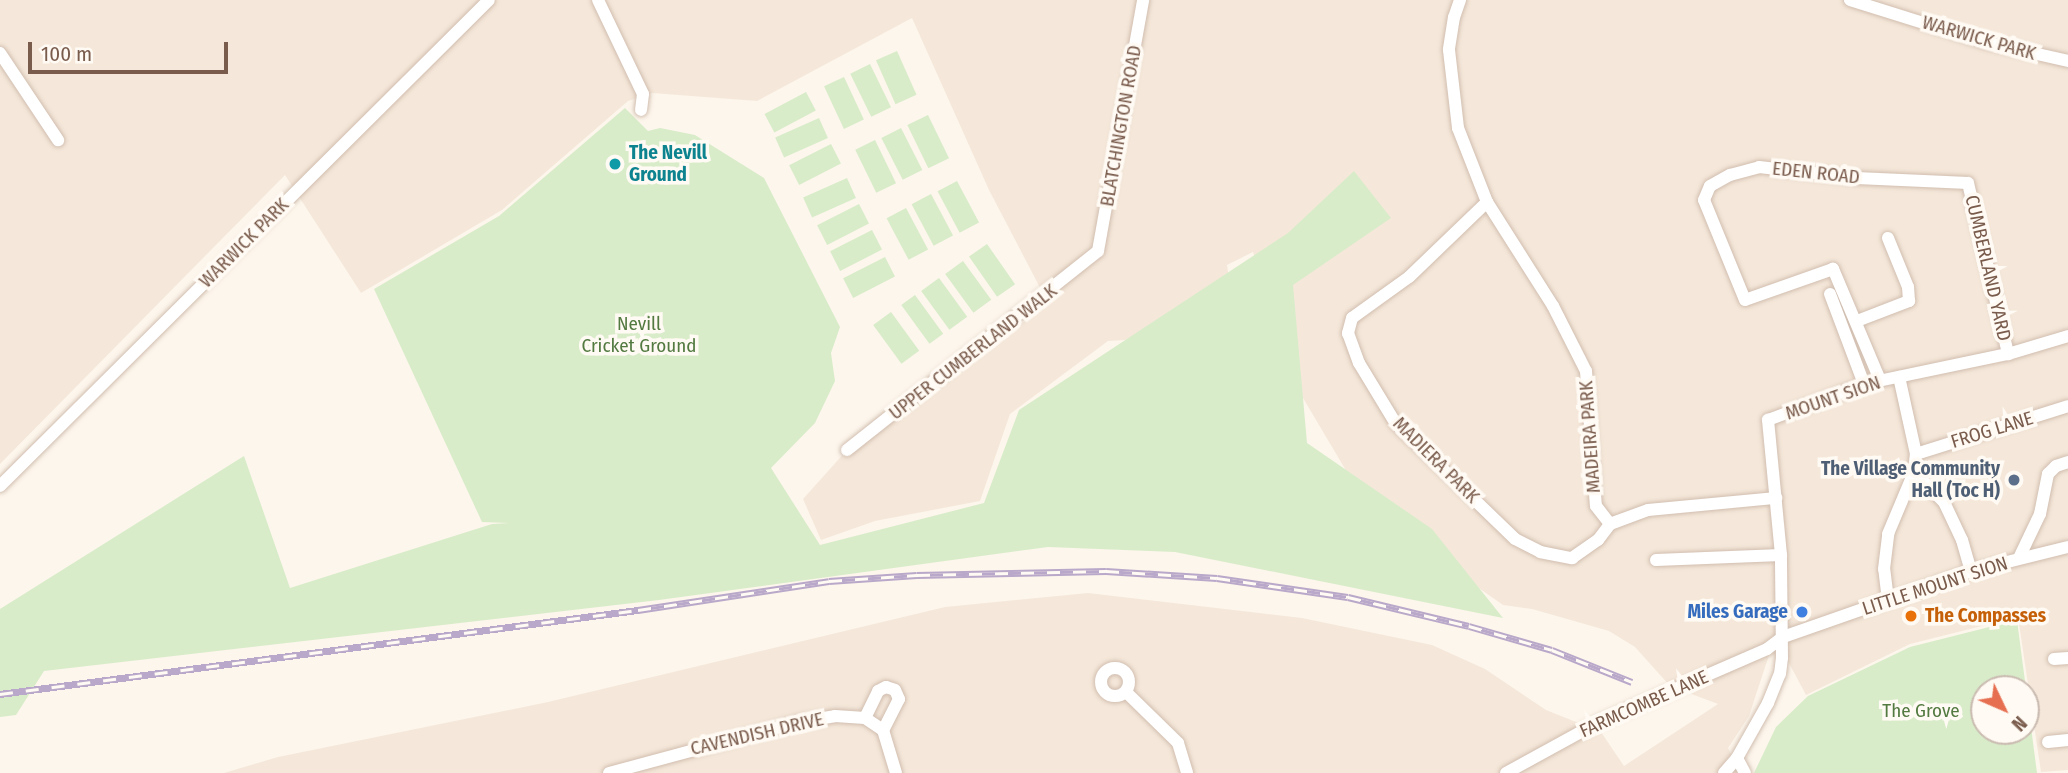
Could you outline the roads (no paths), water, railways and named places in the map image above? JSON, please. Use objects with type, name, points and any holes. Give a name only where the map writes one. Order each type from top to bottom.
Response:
[{"type":"street","name":"WARWICK PARK","points":[[0,486],[489,0]]},
{"type":"street","points":[[598,0],[643,94],[641,110]]},
{"type":"street","name":"BLATCHINGTON ROAD","points":[[1098,251],[1143,0]]},
{"type":"street","name":"MADEIRA PARK","points":[[1460,0],[1454,17],[1449,50],[1458,128],[1487,202],[1553,306],[1586,371],[1596,506],[1611,524]]},
{"type":"street","name":"WARWICK PARK","points":[[1850,0],[1984,42],[2068,61]]},
{"type":"street","points":[[0,53],[58,140]]},
{"type":"street","name":"EDEN ROAD","points":[[1880,380],[1833,270],[1745,300],[1704,200],[1705,192],[1730,176],[1759,167],[1912,182],[1968,183]]},
{"type":"street","name":"CUMBERLAND YARD","points":[[1968,183],[2008,354]]},
{"type":"street","name":"MADIERA PARK","points":[[1487,202],[1409,277],[1352,318],[1348,333],[1359,363],[1396,424],[1515,539],[1540,552],[1572,558],[1591,547],[1611,524]]},
{"type":"street","points":[[1857,321],[1909,301],[1908,287],[1888,238]]},
{"type":"street","name":"UPPER CUMBERLAND WALK","points":[[847,450],[1098,251]]},
{"type":"street","points":[[1830,293],[1864,384]]},
{"type":"street","name":"MOUNT SION","points":[[1724,773],[1737,758],[1768,703],[1780,674],[1783,637],[1781,555],[1768,420],[1864,384],[2008,354],[2068,336]]},
{"type":"street","points":[[1888,600],[1884,569],[1888,534],[1913,472],[1916,454],[1899,377]]},
{"type":"street","name":"FROG LANE","points":[[1916,454],[2068,406]]},
{"type":"street","name":"LITTLE MOUNT SION","points":[[1783,637],[1971,571],[2019,558],[2040,514],[2048,474],[2056,466],[2068,462]]},
{"type":"street","points":[[1913,472],[1944,502],[1962,540],[1971,571]]},
{"type":"street","points":[[1611,524],[1648,510],[1776,498]]},
{"type":"street","points":[[2019,558],[2068,547]]},
{"type":"street","points":[[1656,560],[1781,555]]},
{"type":"street","name":"FARMCOMBE LANE","points":[[1506,773],[1597,723],[1767,649],[1783,637]]},
{"type":"street","points":[[2053,659],[2068,658]]},
{"type":"street","points":[[883,730],[899,699],[895,690],[886,687],[878,691],[865,718],[883,730],[896,773]]},
{"type":"street","points":[[1126,692],[1178,743],[1187,773]]},
{"type":"street","name":"CAVENDISH DRIVE","points":[[609,773],[798,722],[835,716],[865,718]]},
{"type":"street","points":[[2048,742],[2068,740]]},
{"type":"street","points":[[1737,758],[1745,773]]},
{"type":"railway","points":[[0,694],[638,610],[829,581],[917,575],[1106,571],[1217,578],[1348,597],[1469,626],[1552,650],[1632,682]]},
{"type":"place","name":"The Nevill Ground","points":[[615,164]]},
{"type":"place","name":"The Village Community Hall (Toc H)","points":[[2014,480]]},
{"type":"place","name":"Miles Garage","points":[[1802,612]]},
{"type":"place","name":"The Compasses","points":[[1911,616]]},
{"type":"park label","name":"Nevill Cricket Ground","points":[[639,335]]},
{"type":"park label","name":"The Grove","points":[[1921,711]]}]
